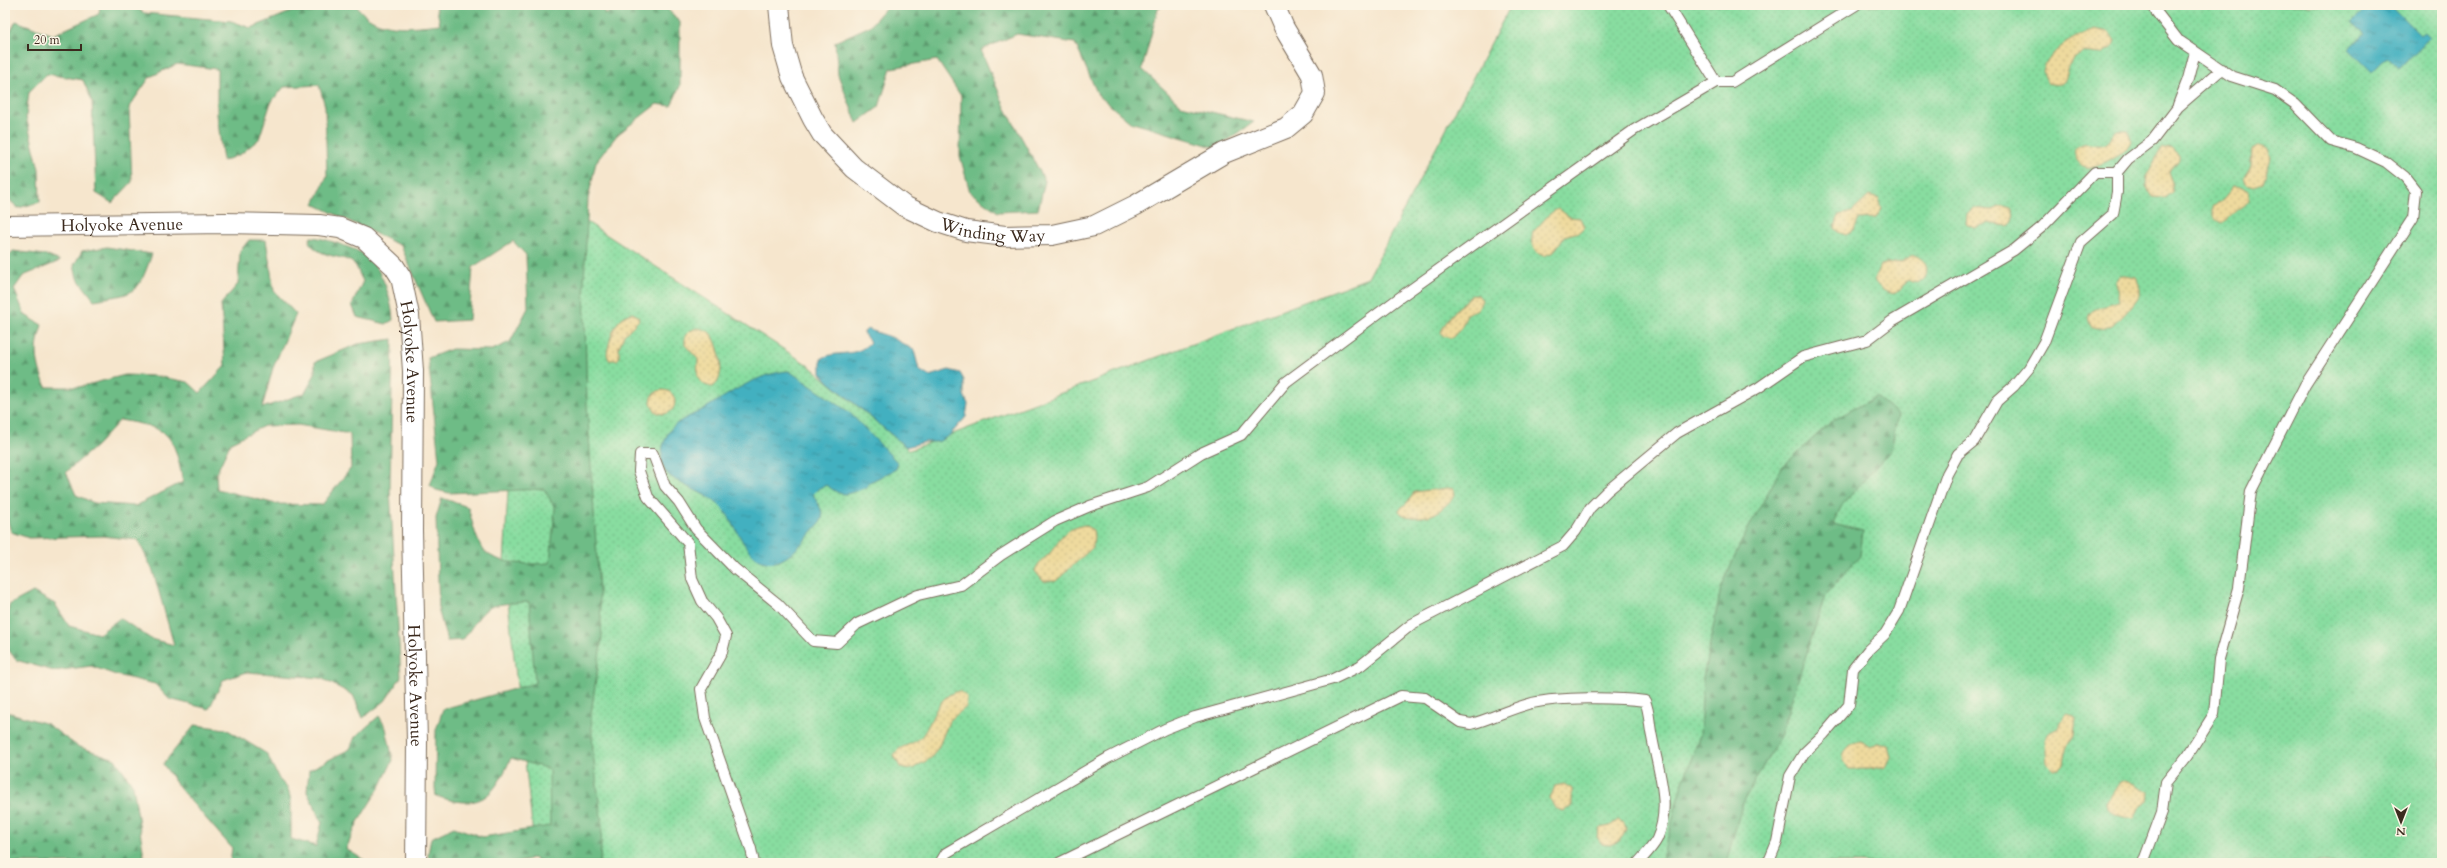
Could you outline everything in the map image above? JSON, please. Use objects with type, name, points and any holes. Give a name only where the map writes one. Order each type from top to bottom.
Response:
[{"type":"street","name":"Winding Way","points":[[779,5],[783,46],[792,77],[822,134],[854,168],[904,206],[938,222],[966,231],[1005,236],[1052,235],[1094,226],[1136,205],[1224,153],[1286,128],[1303,114],[1315,93],[1312,75],[1284,28],[1274,5]]},
{"type":"street","name":"Holyoke Avenue","points":[[5,226],[225,223],[319,224],[340,228],[364,238],[394,266],[401,277],[409,315],[413,371],[412,531],[417,742],[416,863]]},
{"type":"lane","points":[[1668,5],[1716,82]]},
{"type":"lane","points":[[754,863],[751,850],[705,718],[701,689],[722,652],[726,636],[716,618],[702,601],[692,579],[688,544],[648,497],[638,471],[640,454],[653,454],[665,486],[679,502],[696,529],[735,569],[778,604],[814,641],[836,643],[857,624],[918,595],[961,585],[1001,555],[1055,521],[1090,506],[1148,487],[1201,453],[1241,436],[1286,382],[1399,298],[1634,130],[1716,82],[1732,82],[1856,5]]},
{"type":"lane","points":[[2143,863],[2162,812],[2166,782],[2188,755],[2214,714],[2219,658],[2239,588],[2252,491],[2305,385],[2413,218],[2416,191],[2405,177],[2386,162],[2356,148],[2331,141],[2295,104],[2275,90],[2232,76],[2195,52],[2178,40],[2151,5]]},
{"type":"lane","points":[[2178,106],[2188,79],[2195,52]]},
{"type":"lane","points":[[1766,863],[1770,860],[1777,842],[1790,776],[1804,753],[1824,734],[1849,705],[1853,669],[1868,650],[1885,634],[1899,611],[1947,474],[1958,454],[1974,441],[1997,401],[2014,386],[2029,368],[2044,342],[2081,242],[2113,214],[2117,192],[2117,172],[2128,159],[2152,141],[2178,106],[2222,70]]},
{"type":"lane","points":[[940,863],[946,853],[1108,758],[1165,729],[1195,717],[1333,679],[1360,666],[1412,624],[1563,546],[1576,531],[1590,508],[1608,490],[1677,433],[1758,388],[1803,357],[1867,340],[1892,321],[2014,250],[2061,209],[2095,172],[2117,172]]},
{"type":"lane","points":[[1059,863],[1401,696],[1425,698],[1460,722],[1470,724],[1531,703],[1561,700],[1626,698],[1645,701],[1649,710],[1652,736],[1662,778],[1664,813],[1657,840],[1638,863]]},
{"type":"green space","points":[[100,5],[132,5],[144,13],[231,21],[251,28],[293,11],[312,13],[319,5],[356,5],[364,14],[373,20],[383,24],[405,27],[440,24],[436,5],[605,5],[604,15],[621,5],[664,5],[680,22],[680,86],[671,106],[657,104],[617,135],[596,162],[588,199],[584,283],[587,404],[602,637],[591,714],[593,753],[602,825],[600,863],[551,863],[532,858],[518,863],[429,863],[428,854],[431,838],[454,827],[483,837],[550,826],[549,769],[511,758],[498,783],[491,792],[484,798],[475,801],[464,802],[436,796],[435,788],[436,730],[443,709],[535,683],[529,602],[503,604],[488,608],[463,640],[447,641],[439,612],[436,518],[442,498],[468,507],[477,539],[487,554],[513,563],[550,563],[555,508],[544,489],[449,493],[436,490],[430,485],[439,460],[428,358],[452,349],[492,350],[510,342],[528,308],[526,255],[513,241],[473,267],[469,320],[434,322],[401,246],[314,204],[327,176],[325,106],[319,85],[284,87],[271,102],[259,139],[241,154],[223,161],[217,114],[217,69],[177,64],[150,77],[129,107],[132,182],[112,203],[96,193],[92,101],[83,80],[47,74],[29,92],[26,117],[39,169],[40,202],[18,208],[5,196],[5,42],[16,21],[53,35],[99,14]]},
{"type":"green space","points":[[888,5],[1165,5],[1158,9],[1142,69],[1181,105],[1254,122],[1217,148],[1130,122],[1098,95],[1075,43],[1017,34],[981,50],[1005,107],[1045,181],[1038,210],[998,212],[970,192],[960,156],[961,96],[937,60],[891,68],[879,107],[857,123],[838,75],[835,42],[870,26]]},
{"type":"green space","points":[[1511,5],[2442,5],[2442,863],[536,863],[504,564],[515,364],[579,217],[808,365],[910,450],[1368,278]]},
{"type":"green space","points":[[311,237],[341,244],[368,257],[378,270],[386,287],[391,304],[393,320],[386,324],[357,317],[352,305],[363,281],[356,266],[346,259],[327,255],[321,252],[309,242]]},
{"type":"green space","points":[[249,240],[266,240],[274,291],[296,314],[273,368],[262,408],[305,393],[315,374],[315,362],[358,344],[393,339],[390,489],[401,677],[385,701],[363,718],[353,695],[321,678],[247,672],[223,680],[209,709],[169,699],[155,684],[116,675],[91,666],[54,671],[16,660],[5,645],[9,605],[33,592],[55,604],[69,626],[99,634],[120,618],[151,639],[174,645],[153,571],[138,540],[103,536],[29,538],[11,532],[5,511],[5,260],[13,251],[45,255],[60,261],[23,276],[14,289],[25,315],[42,325],[39,334],[37,356],[40,371],[46,387],[79,387],[125,375],[155,376],[188,382],[200,393],[225,366],[221,304],[238,284],[240,251]],"holes":[[[120,420],[150,426],[160,430],[167,436],[176,452],[183,482],[135,506],[94,503],[76,495],[66,472],[96,446]],[[298,425],[350,434],[351,468],[322,505],[276,504],[217,489],[216,474],[231,442],[264,426]]]},
{"type":"green space","points":[[107,247],[152,254],[143,278],[134,290],[119,296],[94,300],[77,278],[74,265],[82,251]]},
{"type":"green space","points":[[1876,397],[1898,414],[1891,450],[1842,505],[1833,524],[1863,531],[1860,556],[1825,596],[1780,736],[1743,802],[1726,863],[1661,863],[1681,787],[1700,735],[1703,678],[1721,588],[1743,538],[1782,467],[1833,420]]},
{"type":"green space","points":[[7,712],[47,724],[77,746],[115,759],[133,785],[145,863],[5,863],[5,715]]},
{"type":"green space","points":[[379,716],[386,728],[393,760],[381,785],[358,822],[346,849],[369,863],[230,863],[232,848],[180,789],[163,764],[195,725],[226,729],[267,754],[279,779],[288,789],[291,800],[291,839],[316,846],[322,822],[307,792],[309,770],[350,749],[355,737]]},
{"type":"sand","points":[[2094,29],[2109,32],[2115,41],[2113,47],[2101,54],[2083,52],[2072,62],[2063,82],[2060,84],[2047,83],[2043,71],[2051,56],[2071,40]]},
{"type":"sand","points":[[2117,130],[2128,130],[2131,137],[2131,144],[2125,151],[2113,158],[2091,167],[2081,165],[2078,162],[2075,156],[2075,149],[2083,144],[2103,145],[2109,141]]},
{"type":"sand","points":[[2259,146],[2268,149],[2271,158],[2263,183],[2253,187],[2246,183],[2244,177],[2251,166],[2252,150]]},
{"type":"sand","points":[[2170,147],[2179,154],[2179,160],[2168,172],[2173,185],[2172,192],[2164,198],[2153,197],[2146,186],[2147,175],[2161,149]]},
{"type":"sand","points":[[2234,186],[2243,187],[2249,191],[2249,201],[2227,220],[2220,222],[2213,216],[2213,207],[2223,199]]},
{"type":"sand","points":[[1869,196],[1879,199],[1882,209],[1876,218],[1859,219],[1854,230],[1846,235],[1838,232],[1835,228],[1839,215],[1852,212]]},
{"type":"sand","points":[[2003,206],[2011,208],[2014,218],[2008,226],[1988,223],[1974,228],[1966,224],[1967,215],[1974,208],[1992,210]]},
{"type":"sand","points":[[1559,209],[1569,217],[1580,218],[1584,227],[1579,232],[1564,236],[1554,252],[1543,256],[1536,252],[1533,247],[1533,232],[1548,215]]},
{"type":"sand","points":[[1915,255],[1925,264],[1927,270],[1924,279],[1920,282],[1908,280],[1900,290],[1889,293],[1882,289],[1874,280],[1880,265],[1902,261]]},
{"type":"sand","points":[[2121,275],[2136,278],[2140,284],[2140,295],[2126,313],[2114,324],[2100,329],[2092,328],[2089,321],[2089,315],[2092,311],[2119,301],[2116,282]]},
{"type":"sand","points":[[1473,294],[1478,295],[1482,300],[1478,309],[1467,314],[1461,328],[1452,338],[1443,336],[1441,332],[1447,321]]},
{"type":"sand","points":[[632,313],[638,316],[639,320],[624,335],[619,347],[619,358],[617,360],[609,360],[607,354],[614,329],[621,319]]},
{"type":"sand","points":[[697,328],[710,333],[717,346],[721,370],[717,383],[712,387],[702,383],[699,380],[697,373],[698,359],[685,345],[685,336],[690,331]]},
{"type":"sand","points":[[663,390],[668,391],[674,397],[674,407],[668,413],[663,414],[658,413],[652,407],[651,402],[652,397],[658,391]]},
{"type":"sand","points":[[1448,488],[1454,489],[1455,496],[1451,501],[1432,515],[1409,517],[1401,513],[1399,510],[1407,503],[1414,492]]},
{"type":"sand","points":[[1084,525],[1093,530],[1094,537],[1092,548],[1056,581],[1043,581],[1035,571],[1039,563],[1049,554],[1065,533]]},
{"type":"sand","points":[[959,691],[967,697],[966,707],[949,721],[939,746],[931,758],[912,769],[900,767],[894,755],[897,751],[919,739],[926,730],[940,703],[951,694]]},
{"type":"sand","points":[[2067,714],[2074,716],[2076,719],[2074,735],[2066,749],[2064,764],[2059,769],[2053,769],[2047,763],[2045,740],[2049,733],[2058,728]]},
{"type":"sand","points":[[1861,741],[1871,747],[1877,743],[1888,745],[1891,757],[1886,766],[1870,769],[1849,769],[1843,759],[1845,752],[1852,744]]},
{"type":"sand","points":[[2126,780],[2149,792],[2148,802],[2139,808],[2134,819],[2114,815],[2108,808],[2107,802],[2120,782]]},
{"type":"sand","points":[[1564,784],[1572,789],[1572,807],[1563,811],[1555,808],[1550,799],[1555,786]]},
{"type":"sand","points":[[1618,820],[1624,823],[1626,829],[1621,840],[1610,845],[1602,844],[1597,837],[1600,828],[1610,826]]},
{"type":"water","points":[[2369,5],[2390,5],[2420,35],[2424,32],[2429,37],[2399,68],[2387,57],[2372,72],[2349,49],[2365,34],[2352,22]]},
{"type":"water","points":[[867,329],[891,337],[914,350],[919,370],[929,376],[949,370],[960,373],[964,380],[964,395],[968,404],[966,417],[950,435],[938,442],[925,442],[906,447],[829,382],[821,373],[821,359],[827,356],[853,352],[865,347],[870,342],[863,333]]},
{"type":"water","points":[[789,371],[849,412],[898,463],[896,469],[868,483],[867,487],[850,493],[842,494],[833,490],[827,485],[819,488],[813,494],[822,513],[820,523],[801,545],[788,556],[781,560],[766,562],[758,559],[752,554],[725,511],[719,505],[708,497],[682,484],[666,472],[663,466],[662,453],[668,434],[674,426],[681,421],[744,385],[766,376]]}]
